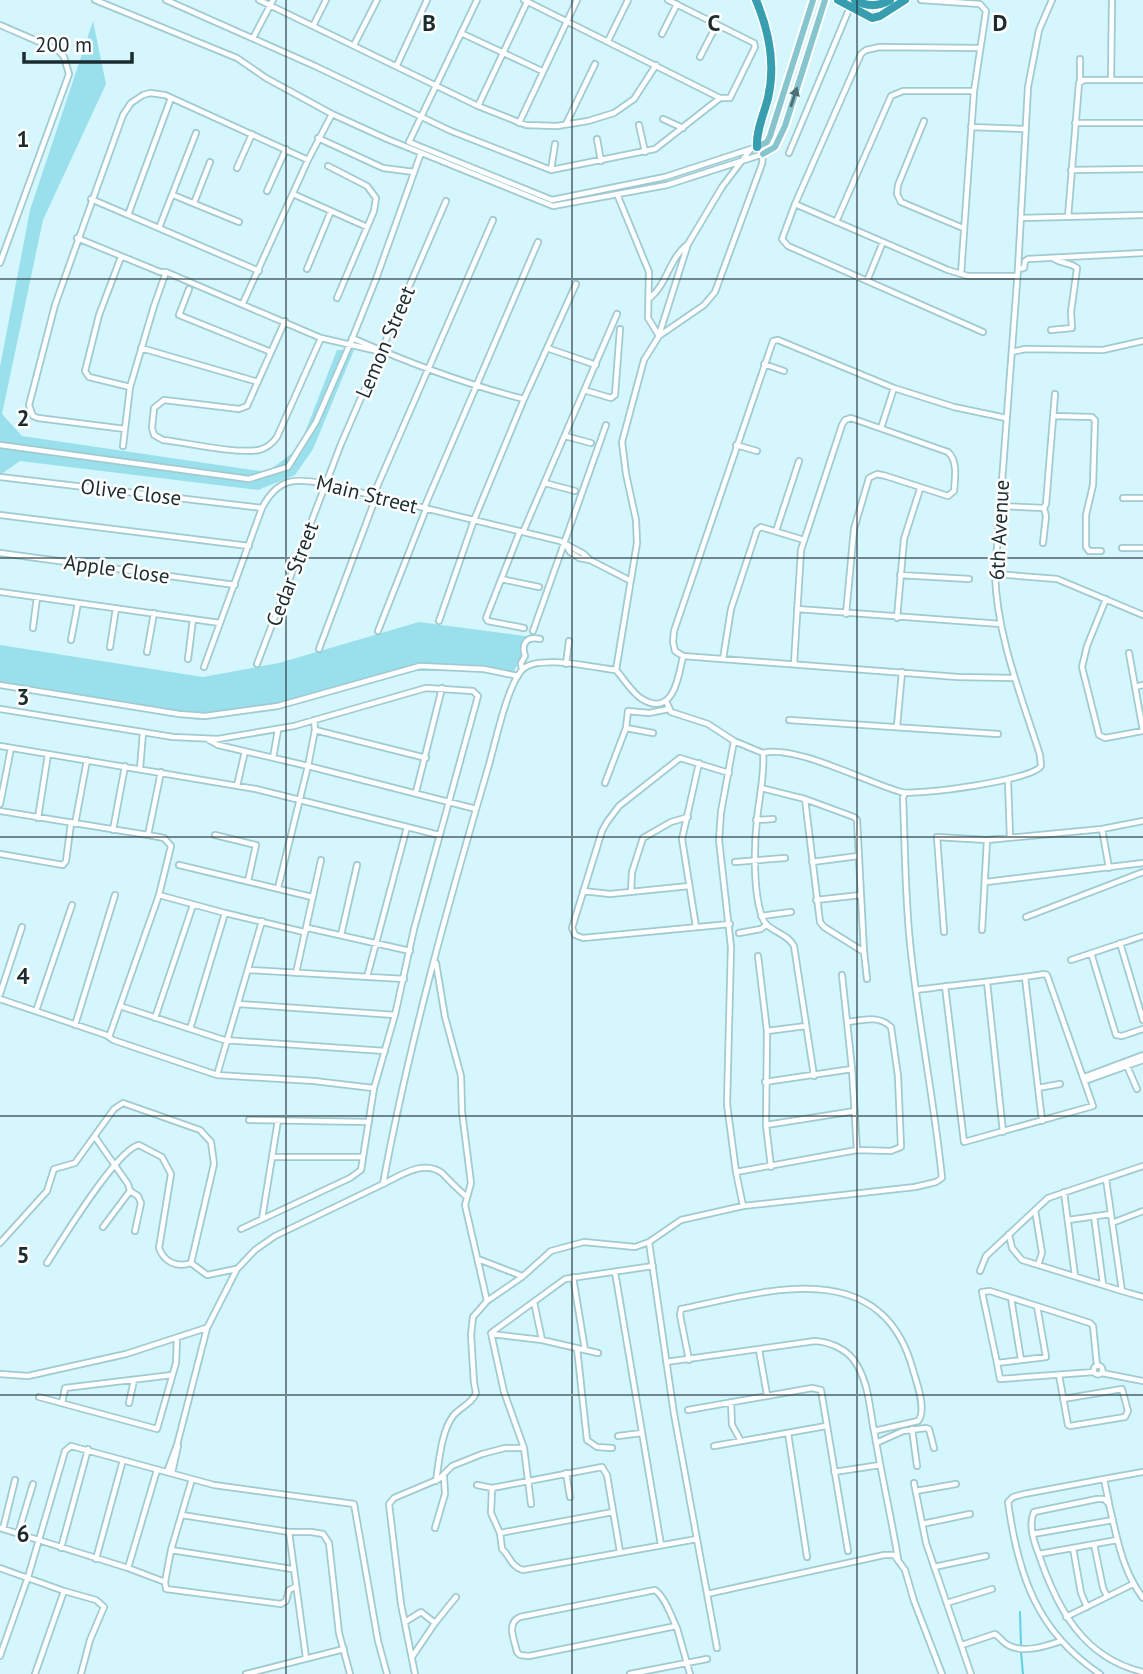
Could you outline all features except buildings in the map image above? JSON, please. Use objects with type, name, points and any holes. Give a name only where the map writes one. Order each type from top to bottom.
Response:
[{"type":"highway","points":[[756,0],[769,38],[772,62],[772,79],[758,132],[757,150]]},
{"type":"highway","points":[[838,0],[868,6],[876,6],[890,0]]},
{"type":"highway","points":[[853,3],[872,18],[905,0]]},
{"type":"main road","points":[[757,150],[770,136],[813,0]]},
{"type":"main road","points":[[757,150],[775,147],[785,126],[825,0]]},
{"type":"street","points":[[95,0],[237,58],[266,78],[332,114],[553,206],[667,185],[741,160],[757,150]]},
{"type":"street","points":[[166,0],[421,117],[551,170],[645,152],[665,143],[720,97]]},
{"type":"street","points":[[259,0],[272,3],[313,26],[519,123],[546,127],[566,124],[601,117],[628,106],[656,65]]},
{"type":"street","points":[[313,26],[327,0]]},
{"type":"street","points":[[354,45],[377,0]]},
{"type":"street","points":[[397,65],[427,0]]},
{"type":"street","points":[[477,0],[409,142],[552,200],[665,177],[757,150]]},
{"type":"street","points":[[519,123],[577,0]]},
{"type":"street","points":[[608,41],[628,0]]},
{"type":"street","points":[[478,106],[527,1],[720,97],[732,97],[755,45],[668,0]]},
{"type":"street","points":[[921,0],[983,6],[986,11],[974,92],[961,274]]},
{"type":"street","name":"6th Avenue","points":[[669,709],[708,724],[734,741],[763,753],[773,750],[818,761],[905,793],[1008,781],[1039,771],[1042,762],[1014,678],[1001,624],[995,574],[1018,276],[1025,129],[1034,52],[1042,19],[1052,0]]},
{"type":"street","points":[[1111,80],[1112,0]]},
{"type":"street","points":[[253,38],[272,3]]},
{"type":"street","points":[[789,153],[853,3]]},
{"type":"street","points":[[662,34],[677,5]]},
{"type":"street","points":[[700,57],[717,24]]},
{"type":"street","points":[[0,25],[58,50],[64,57],[69,74],[0,260]]},
{"type":"street","points":[[461,33],[542,71]]},
{"type":"street","points":[[980,48],[880,47],[863,52],[795,204],[783,234],[783,242],[983,332]]},
{"type":"street","points":[[1068,218],[1080,59]]},
{"type":"street","points":[[566,124],[596,64]]},
{"type":"street","points":[[1080,82],[1143,80]]},
{"type":"street","points":[[836,222],[891,96],[902,91],[974,92]]},
{"type":"street","points":[[125,429],[46,420],[33,416],[30,412],[30,398],[55,305],[77,238],[127,107],[136,99],[150,93],[171,98],[308,160]]},
{"type":"street","points":[[128,215],[171,98]]},
{"type":"street","points":[[243,303],[260,271],[318,138],[332,114]]},
{"type":"street","points":[[663,119],[683,128]]},
{"type":"street","points":[[924,121],[898,185],[898,197],[901,202],[963,228]]},
{"type":"street","points":[[1075,123],[1143,123]]},
{"type":"street","points":[[639,125],[645,152]]},
{"type":"street","points":[[971,127],[1025,129]]},
{"type":"street","points":[[159,228],[196,133]]},
{"type":"street","points":[[237,168],[252,134]]},
{"type":"street","points":[[318,138],[383,168],[414,172]]},
{"type":"street","points":[[597,139],[601,161]]},
{"type":"street","points":[[551,170],[555,144]]},
{"type":"street","points":[[267,191],[286,149]]},
{"type":"street","points":[[649,299],[658,292],[670,267],[688,244],[741,160],[757,150]]},
{"type":"street","points":[[659,336],[704,304],[716,292],[762,163],[757,150]]},
{"type":"street","points":[[0,445],[249,479],[288,467],[316,422],[351,341],[421,153]]},
{"type":"street","points":[[194,203],[210,162]]},
{"type":"street","points":[[328,166],[359,181],[373,192],[376,205],[337,298]]},
{"type":"street","points":[[1072,170],[1143,169]]},
{"type":"street","points":[[293,194],[367,227]]},
{"type":"street","points":[[617,194],[649,272],[648,318],[659,336]]},
{"type":"street","points":[[173,195],[239,222]]},
{"type":"street","points":[[91,200],[260,271]]},
{"type":"street","name":"Lemon Street","points":[[326,484],[446,201]]},
{"type":"street","points":[[795,204],[961,274],[1018,276]]},
{"type":"street","points":[[307,269],[331,211]]},
{"type":"street","points":[[1021,218],[1143,215]]},
{"type":"street","points":[[319,649],[375,497],[493,220]]},
{"type":"street","points":[[77,238],[243,303],[321,338],[341,345],[351,341],[374,352],[382,352],[476,387],[524,399]]},
{"type":"street","points":[[378,631],[425,509],[538,242]]},
{"type":"street","points":[[867,281],[883,242]]},
{"type":"street","points":[[616,670],[637,530],[622,442],[644,360],[659,336],[688,244]]},
{"type":"street","points":[[1018,269],[1024,268],[1028,259],[1143,253]]},
{"type":"street","points":[[121,257],[99,315],[85,371],[89,377],[130,387]]},
{"type":"street","points":[[1051,330],[1072,328],[1076,268],[1074,265],[1059,264],[1052,258]]},
{"type":"street","points":[[123,446],[130,387],[166,272]]},
{"type":"street","points":[[439,621],[474,520],[524,399],[576,284]]},
{"type":"street","points":[[189,289],[178,315],[271,352]]},
{"type":"street","points":[[524,628],[486,620],[521,531],[545,483],[617,314]]},
{"type":"street","points":[[285,321],[250,403],[244,408],[167,399],[160,401],[154,408],[154,435],[163,440],[229,449],[257,450],[268,446],[277,437],[321,338]]},
{"type":"street","points":[[584,390],[611,398],[615,395],[620,329]]},
{"type":"street","points":[[1006,418],[954,407],[894,388],[778,340],[771,343],[674,631],[673,647],[677,654],[683,656],[958,677],[1014,678]]},
{"type":"street","points":[[1012,352],[1025,349],[1103,350],[1143,341]]},
{"type":"street","points":[[141,348],[258,382]]},
{"type":"street","points":[[547,348],[596,365]]},
{"type":"street","points":[[764,364],[784,371]]},
{"type":"street","points":[[881,428],[894,388]]},
{"type":"street","points":[[1043,543],[1055,394]]},
{"type":"street","points":[[1053,416],[1092,417],[1096,420],[1093,485],[1086,515],[1086,547],[1089,551],[1101,551]]},
{"type":"street","points":[[794,664],[800,561],[804,540],[843,422],[851,418],[951,454],[955,475],[953,494],[945,496],[877,474],[869,478],[854,529],[846,614]]},
{"type":"street","points":[[533,631],[606,425]]},
{"type":"street","points":[[565,436],[591,443]]},
{"type":"street","points":[[736,445],[757,451]]},
{"type":"street","points":[[776,531],[799,461]]},
{"type":"street","name":"Olive Close","points":[[0,477],[262,508]]},
{"type":"street","name":"Main Street","points":[[204,667],[262,508],[270,493],[291,481],[304,480],[326,484],[565,543],[570,552],[629,580]]},
{"type":"street","points":[[545,483],[575,491]]},
{"type":"street","name":"Cedar Street","points":[[257,664],[326,484]]},
{"type":"street","points":[[897,618],[904,539],[920,489]]},
{"type":"street","points":[[1123,498],[1143,498]]},
{"type":"street","points":[[999,506],[1044,508]]},
{"type":"street","name":"Olive Close","points":[[0,515],[250,546]]},
{"type":"street","points":[[723,659],[731,609],[757,530],[761,527],[804,540]]},
{"type":"street","points":[[1122,548],[1143,548]]},
{"type":"street","name":"Apple Close","points":[[0,553],[234,585]]},
{"type":"street","points":[[995,574],[1057,579],[1143,615]]},
{"type":"street","points":[[900,575],[969,579]]},
{"type":"street","points":[[501,579],[540,587]]},
{"type":"street","points":[[0,592],[220,623]]},
{"type":"street","points":[[33,628],[37,597]]},
{"type":"street","points":[[1106,599],[1087,646],[1082,667],[1098,735],[1105,738],[1143,731],[1129,653]]},
{"type":"street","points":[[71,640],[78,603]]},
{"type":"street","points":[[110,647],[116,608]]},
{"type":"street","points":[[797,609],[1001,624]]},
{"type":"street","points":[[147,652],[154,613]]},
{"type":"street","points":[[188,659],[192,619]]},
{"type":"street","points":[[522,670],[525,642],[533,637],[540,639]]},
{"type":"street","points":[[566,664],[569,641]]},
{"type":"street","points":[[525,656],[533,656],[540,662]]},
{"type":"street","points":[[383,1184],[399,1095],[476,809],[508,699],[518,676],[529,665],[540,662],[616,670],[642,699],[652,703],[666,701],[677,687],[683,656]]},
{"type":"street","points":[[0,684],[178,714],[205,716],[278,706],[420,666],[484,668],[518,676]]},
{"type":"street","points":[[897,726],[902,672]]},
{"type":"street","points":[[1135,687],[1143,685]]},
{"type":"street","points":[[0,709],[143,732],[207,739],[278,730],[426,688],[473,691],[478,698],[439,835],[395,1015],[374,1088],[361,1170],[241,1229]]},
{"type":"street","points":[[416,792],[442,688]]},
{"type":"street","points":[[606,783],[626,728],[627,713],[630,710],[649,713],[669,709],[666,701]]},
{"type":"street","points":[[278,888],[308,766],[315,730],[314,720]]},
{"type":"street","points":[[789,720],[998,734]]},
{"type":"street","points":[[626,728],[653,733]]},
{"type":"street","points":[[273,758],[278,730]]},
{"type":"street","points":[[315,730],[426,758]]},
{"type":"street","points":[[140,769],[143,732]]},
{"type":"street","points":[[207,739],[218,745],[476,809]]},
{"type":"street","points":[[734,741],[719,840],[730,924],[727,1104],[743,1206]]},
{"type":"street","points":[[0,746],[237,786],[439,835]]},
{"type":"street","points":[[0,804],[11,748]]},
{"type":"street","points":[[237,786],[245,751]]},
{"type":"street","points":[[763,753],[755,860],[761,916],[766,925],[786,937],[794,946],[814,1076]]},
{"type":"street","points":[[38,818],[48,754]]},
{"type":"street","points":[[729,773],[685,758],[676,759],[612,814],[602,831],[572,932],[578,937],[730,924]]},
{"type":"street","points":[[0,854],[63,865],[87,760]]},
{"type":"street","points":[[696,927],[682,843],[699,763]]},
{"type":"street","points":[[113,830],[125,766]]},
{"type":"street","points":[[148,835],[161,772]]},
{"type":"street","points":[[1008,781],[1010,837]]},
{"type":"street","points":[[761,788],[805,799],[854,817],[858,825],[867,979]]},
{"type":"street","points":[[436,1481],[440,1451],[450,1422],[455,1413],[475,1397],[471,1335],[473,1317],[487,1301],[522,1277],[555,1249],[584,1242],[633,1247],[649,1242],[681,1220],[743,1206],[915,1186],[936,1182],[942,1178],[905,893],[905,793]]},
{"type":"street","points":[[805,799],[821,925],[864,953]]},
{"type":"street","points":[[0,811],[164,838],[171,846],[159,895],[109,1037]]},
{"type":"street","points":[[631,892],[632,872],[643,838],[671,822],[688,817]]},
{"type":"street","points":[[757,820],[773,819]]},
{"type":"street","points":[[944,932],[937,837],[987,840],[1102,829],[1143,821]]},
{"type":"street","points":[[367,977],[407,827]]},
{"type":"street","points":[[1102,829],[1109,868]]},
{"type":"street","points":[[215,835],[256,845],[248,881]]},
{"type":"street","points":[[982,930],[987,840]]},
{"type":"street","points":[[812,863],[858,856]]},
{"type":"street","points":[[735,862],[785,858]]},
{"type":"street","points":[[296,973],[321,860]]},
{"type":"street","points":[[986,882],[1143,863]]},
{"type":"street","points":[[179,865],[312,897]]},
{"type":"street","points":[[341,935],[357,865]]},
{"type":"street","points":[[1026,917],[1143,872]]},
{"type":"street","points":[[583,891],[610,894],[689,886]]},
{"type":"street","points":[[75,1025],[115,895]]},
{"type":"street","points":[[159,895],[304,932]]},
{"type":"street","points":[[816,900],[861,895]]},
{"type":"street","points":[[36,1011],[72,905]]},
{"type":"street","points":[[156,1018],[193,905]]},
{"type":"street","points":[[761,916],[791,912]]},
{"type":"street","points":[[190,1029],[225,913]]},
{"type":"street","points":[[217,1075],[262,921]]},
{"type":"street","points":[[739,933],[761,929],[766,925]]},
{"type":"street","points":[[22,928],[0,996],[199,1071],[217,1075],[374,1088]]},
{"type":"street","points":[[304,932],[307,928],[410,951]]},
{"type":"street","points":[[1071,960],[1143,936]]},
{"type":"street","points":[[1120,943],[1143,1020]]},
{"type":"street","points":[[1091,953],[1116,1035],[1122,1036],[1143,1029]]},
{"type":"street","points":[[758,956],[767,1031],[766,1125],[771,1167]]},
{"type":"street","points":[[436,960],[446,1017],[461,1076],[462,1112],[471,1178],[465,1205],[487,1301]]},
{"type":"street","points":[[249,970],[404,979]]},
{"type":"street","points":[[916,990],[945,986],[986,982],[1044,974],[1049,977],[1093,1103],[1091,1108],[967,1142],[963,1140],[945,986]]},
{"type":"street","points":[[842,975],[857,1150]]},
{"type":"street","points":[[1025,977],[1042,1121]]},
{"type":"street","points":[[986,982],[1003,1132]]},
{"type":"street","points":[[239,1004],[395,1015]]},
{"type":"street","points":[[120,1006],[228,1040],[385,1051]]},
{"type":"street","points":[[736,1172],[857,1150],[891,1151],[901,1147],[898,1076],[891,1027],[874,1019],[848,1022]]},
{"type":"street","points":[[767,1031],[806,1026]]},
{"type":"street","points":[[1084,1079],[1143,1058]]},
{"type":"street","points":[[1084,1079],[1143,1058]]},
{"type":"street","points":[[1126,1066],[1137,1089]]},
{"type":"street","points":[[765,1083],[852,1069]]},
{"type":"street","points":[[1038,1088],[1060,1084]]},
{"type":"street","points":[[0,1243],[47,1191],[54,1169],[75,1163],[114,1109],[123,1103],[200,1130],[206,1135],[214,1151],[214,1164],[191,1263]]},
{"type":"street","points":[[766,1125],[855,1111]]},
{"type":"street","points":[[249,1120],[369,1122]]},
{"type":"street","points":[[262,1220],[278,1120]]},
{"type":"street","points":[[95,1137],[128,1184],[130,1191],[138,1196],[141,1203],[135,1231]]},
{"type":"street","points":[[47,1263],[114,1166],[135,1145],[139,1145],[162,1157],[170,1168],[171,1180],[159,1248],[166,1261],[183,1266],[191,1263]]},
{"type":"street","points":[[272,1157],[363,1157]]},
{"type":"street","points":[[980,1271],[986,1256],[1048,1198],[1143,1167]]},
{"type":"street","points":[[170,1473],[207,1328],[237,1269],[255,1250],[275,1236],[418,1168],[439,1171],[467,1197]]},
{"type":"street","points":[[1105,1179],[1122,1291]]},
{"type":"street","points":[[103,1227],[130,1191]]},
{"type":"street","points":[[1064,1192],[1075,1276]]},
{"type":"street","points":[[1035,1209],[1042,1253],[1038,1265]]},
{"type":"street","points":[[1112,1223],[1143,1211]]},
{"type":"street","points":[[1068,1220],[1111,1213]]},
{"type":"street","points":[[1094,1216],[1103,1284]]},
{"type":"street","points":[[1009,1234],[1012,1248],[1022,1260],[1143,1297]]},
{"type":"street","points":[[649,1242],[666,1362],[717,1647]]},
{"type":"street","points":[[477,1259],[522,1277]]},
{"type":"street","points":[[191,1263],[207,1275],[237,1269]]},
{"type":"street","points":[[492,1334],[565,1279],[653,1266]]},
{"type":"street","points":[[615,1272],[661,1545]]},
{"type":"street","points":[[573,1277],[584,1350]]},
{"type":"street","points":[[689,1360],[681,1309],[783,1290],[843,1291],[872,1306],[891,1323],[907,1353],[917,1384],[922,1417],[918,1421],[874,1432]]},
{"type":"street","points":[[1094,1372],[1097,1366],[1093,1326],[1090,1323],[990,1291],[982,1292],[1000,1379],[1094,1372],[1097,1375],[1102,1373],[1143,1381]]},
{"type":"street","points":[[1010,1298],[1021,1360]]},
{"type":"street","points":[[534,1301],[542,1340]]},
{"type":"street","points":[[997,1363],[1046,1357],[1037,1306]]},
{"type":"street","points":[[0,1374],[28,1376],[126,1354],[207,1328]]},
{"type":"street","points":[[492,1334],[542,1340],[598,1353]]},
{"type":"street","points":[[492,1334],[504,1392],[524,1448],[531,1504]]},
{"type":"street","points":[[39,1397],[157,1429],[176,1363],[177,1338]]},
{"type":"street","points":[[666,1362],[815,1341],[826,1342],[844,1351],[857,1365],[872,1409],[898,1558],[905,1570],[942,1674]]},
{"type":"street","points":[[577,1348],[587,1440],[597,1447],[612,1448]]},
{"type":"street","points":[[759,1350],[767,1395]]},
{"type":"street","points":[[1097,1366],[1101,1367],[1102,1373]]},
{"type":"street","points":[[62,1403],[65,1388],[172,1375]]},
{"type":"street","points":[[1059,1375],[1063,1399],[1068,1425],[1125,1417],[1128,1411],[1122,1389],[1063,1399]]},
{"type":"street","points":[[129,1403],[134,1380]]},
{"type":"street","points":[[688,1410],[812,1388],[821,1390],[848,1551]]},
{"type":"street","points":[[731,1402],[732,1425],[741,1442]]},
{"type":"street","points":[[714,1446],[826,1426]]},
{"type":"street","points":[[876,1443],[912,1429],[929,1429],[934,1448]]},
{"type":"street","points":[[912,1429],[918,1466]]},
{"type":"street","points":[[618,1436],[642,1433]]},
{"type":"street","points":[[788,1433],[807,1557]]},
{"type":"street","points":[[0,1656],[40,1541],[65,1451],[71,1446],[192,1479],[259,1493],[354,1504],[378,1641],[387,1674]]},
{"type":"street","points":[[415,1674],[398,1585],[389,1504],[394,1498],[436,1481],[452,1466],[505,1448],[524,1448]]},
{"type":"street","points":[[61,1548],[88,1449]]},
{"type":"street","points":[[96,1559],[123,1460]]},
{"type":"street","points":[[834,1472],[880,1465]]},
{"type":"street","points":[[477,1485],[492,1488],[597,1467],[605,1470],[620,1552]]},
{"type":"street","points":[[128,1568],[157,1470]]},
{"type":"street","points":[[1100,1674],[1061,1641],[1035,1606],[1021,1565],[1008,1502],[1013,1497],[1024,1494],[1143,1472]]},
{"type":"street","points":[[566,1473],[570,1497]]},
{"type":"street","points":[[435,1528],[445,1494],[444,1476]]},
{"type":"street","points":[[192,1479],[171,1550],[166,1589],[281,1604],[286,1601],[289,1590],[295,1587]]},
{"type":"street","points":[[1104,1479],[1117,1540],[1133,1584],[1143,1598]]},
{"type":"street","points":[[15,1480],[1,1529],[165,1582]]},
{"type":"street","points":[[914,1483],[934,1567],[971,1674]]},
{"type":"street","points":[[18,1534],[33,1484]]},
{"type":"street","points":[[916,1491],[956,1484]]},
{"type":"street","points":[[492,1488],[491,1513],[500,1533],[502,1549],[514,1566],[523,1570],[697,1539]]},
{"type":"street","points":[[1110,1504],[1104,1499],[1097,1499],[1034,1512],[1033,1534],[1038,1555],[1066,1617],[1088,1643],[1119,1663],[1143,1672]]},
{"type":"street","points":[[500,1533],[613,1512]]},
{"type":"street","points":[[922,1524],[970,1514]]},
{"type":"street","points":[[182,1515],[289,1532],[318,1532],[327,1539],[339,1633],[350,1674]]},
{"type":"street","points":[[1033,1534],[1113,1520]]},
{"type":"street","points":[[289,1532],[306,1658]]},
{"type":"street","points":[[1038,1555],[1117,1540]]},
{"type":"street","points":[[1094,1545],[1107,1597]]},
{"type":"street","points":[[1073,1548],[1081,1593],[1087,1607]]},
{"type":"street","points":[[171,1550],[292,1569]]},
{"type":"street","points":[[707,1594],[884,1555],[898,1558]]},
{"type":"street","points":[[934,1567],[986,1556]]},
{"type":"street","points":[[0,1568],[96,1600],[104,1607],[90,1640],[81,1674]]},
{"type":"street","points":[[1066,1617],[1133,1584]]},
{"type":"street","points":[[947,1604],[992,1589]]},
{"type":"street","points":[[676,1626],[524,1656],[517,1652],[511,1625],[520,1616],[655,1590],[659,1592],[676,1626],[690,1674]]},
{"type":"street","points":[[36,1674],[64,1591]]},
{"type":"street","points":[[412,1658],[456,1597]]},
{"type":"street","points":[[405,1622],[421,1612],[435,1623]]},
{"type":"street","points":[[962,1645],[995,1634],[1006,1645],[1021,1649],[1061,1641]]},
{"type":"street","points":[[246,1674],[344,1649]]},
{"type":"street","points":[[629,1674],[707,1659]]},
{"type":"shaded area","points":[[93,21],[106,84],[43,220],[2,414],[22,436],[267,472],[299,448],[337,350],[354,350],[313,449],[295,475],[258,490],[20,461],[0,475],[0,367],[30,210]]},
{"type":"shaded area","points":[[419,622],[533,637],[510,678],[478,671],[416,671],[273,710],[198,720],[0,688],[0,645],[203,677],[279,663]]},
{"type":"waterway","points":[[1020,1612],[1021,1646]]},
{"type":"waterway","points":[[1021,1652],[1023,1674]]}]
